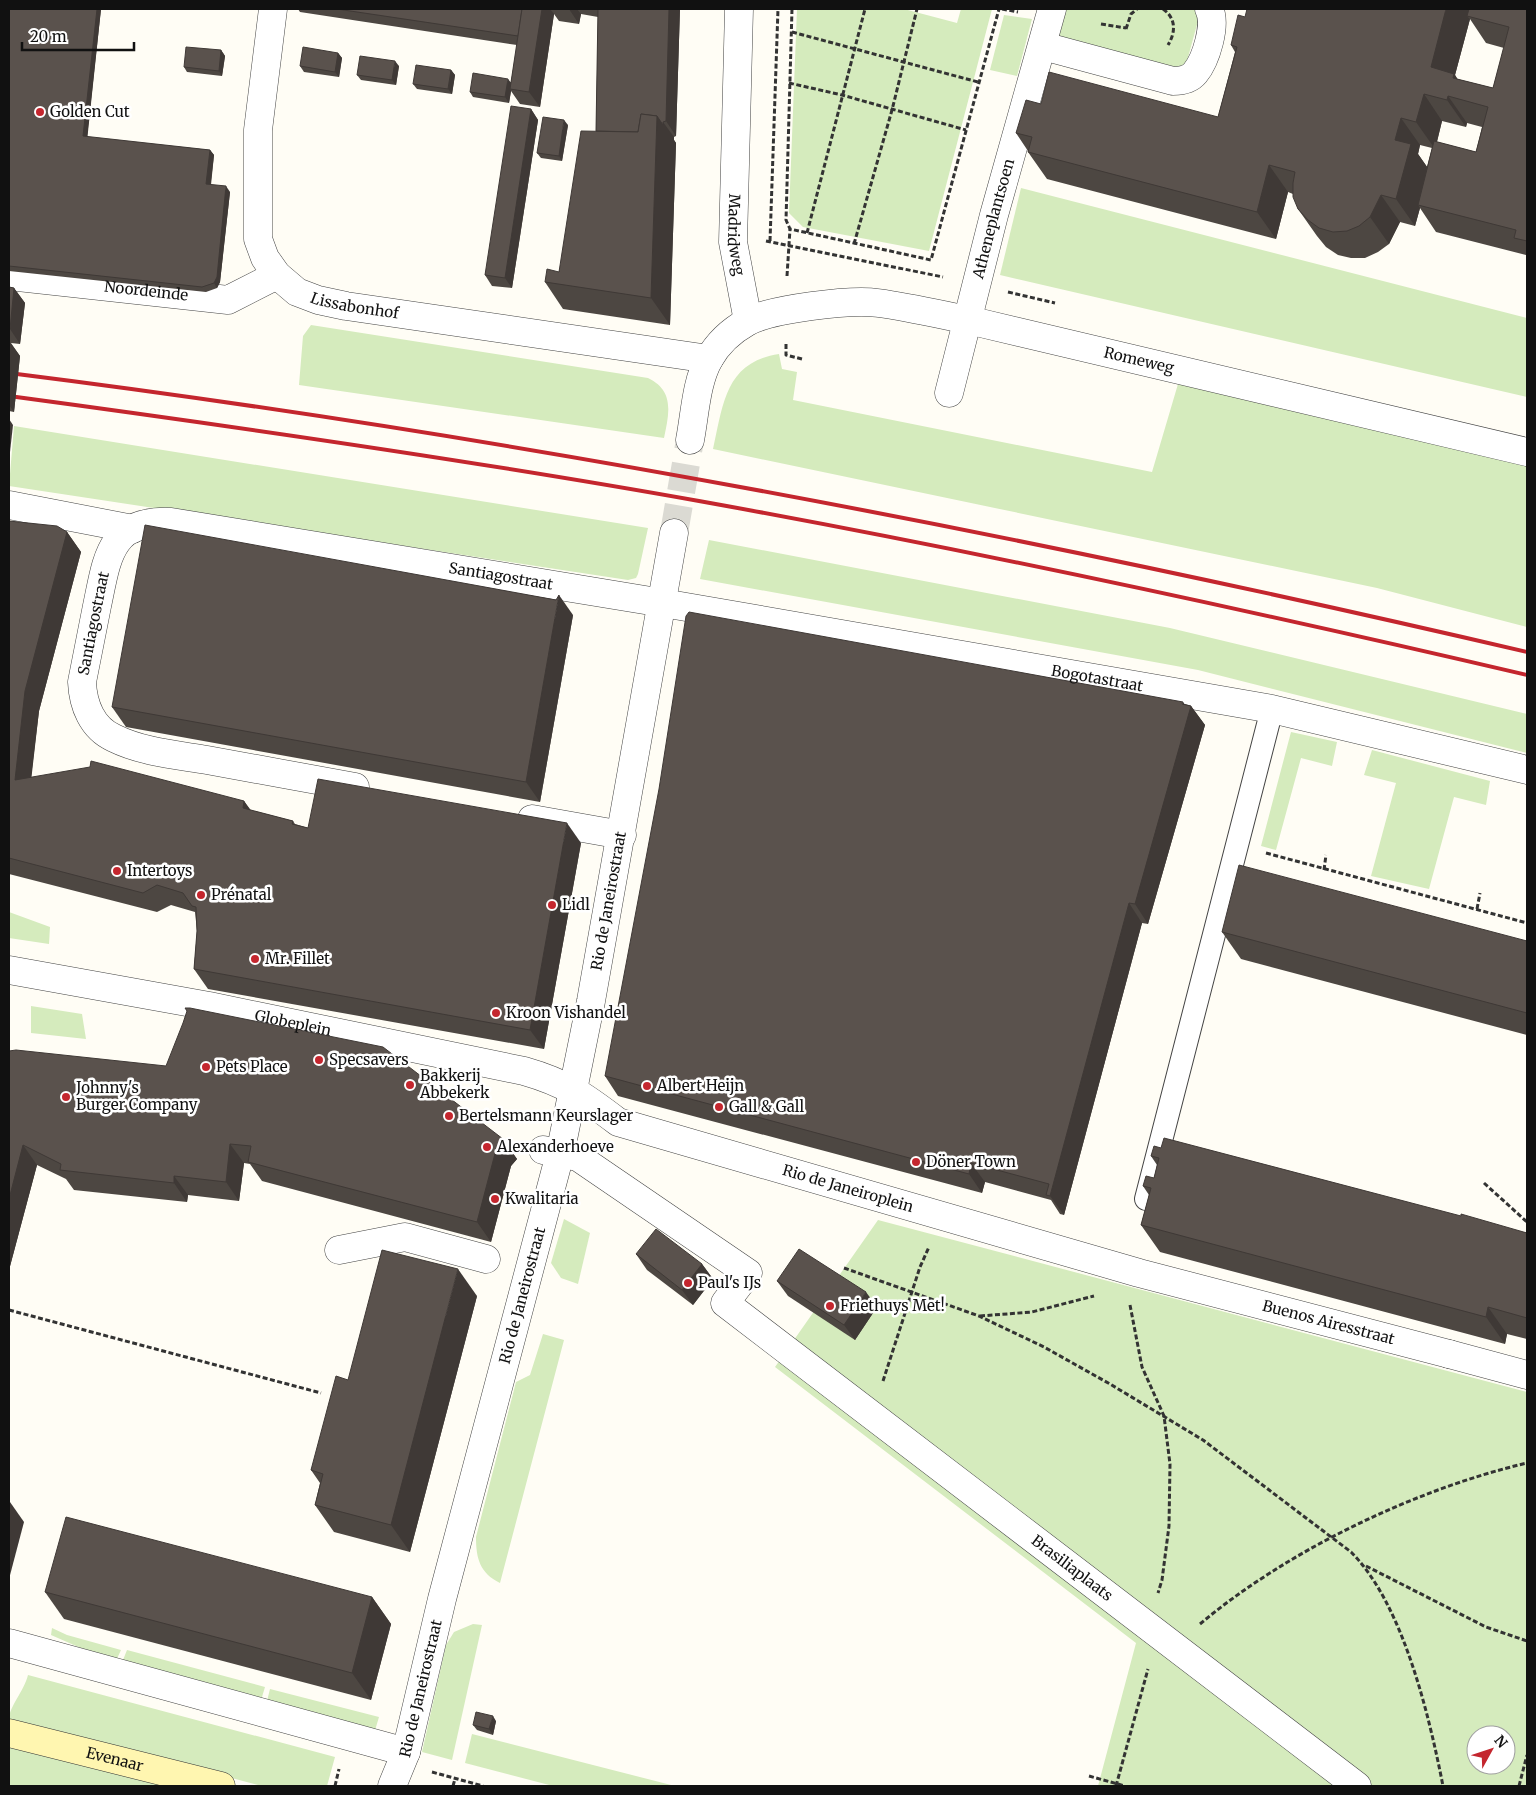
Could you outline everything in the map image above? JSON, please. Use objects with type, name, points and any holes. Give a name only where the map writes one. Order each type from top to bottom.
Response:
[{"type":"main road","name":"Evenaar","points":[[9,1733],[221,1786]]},
{"type":"street","name":"Lissabonhof","points":[[274,9],[258,130],[258,238],[265,258],[276,275],[297,292],[318,300],[346,306],[709,359]]},
{"type":"street","name":"Madridweg","points":[[739,9],[733,242],[748,321]]},
{"type":"street","name":"Atheneplantsoen","points":[[949,393],[994,215],[1052,9]]},
{"type":"street","points":[[1043,46],[1173,81],[1180,81],[1194,74],[1202,60],[1212,32],[1212,17],[1209,9]]},
{"type":"street","name":"Noordeinde","points":[[9,276],[228,300],[276,275]]},
{"type":"street","name":"Romeweg","points":[[748,321],[766,314],[854,301],[877,302],[968,320],[1527,452]]},
{"type":"street","points":[[690,440],[702,376],[709,359],[730,332],[748,321]]},
{"type":"street","points":[[9,505],[133,528]]},
{"type":"street","name":"Santiagostraat","points":[[380,792],[158,751],[114,738],[98,726],[88,712],[83,696],[82,682],[108,556],[122,536],[133,528],[148,523],[171,522],[663,604]]},
{"type":"street","name":"Rio de Janeirostraat","points":[[392,1786],[406,1752],[552,1152],[573,1090],[622,835],[674,532]]},
{"type":"street","name":"Bogotastraat","points":[[663,604],[1272,709],[1527,770]]},
{"type":"street","points":[[506,814],[622,835]]},
{"type":"street","name":"Globeplein","points":[[9,970],[209,1006],[524,1071],[557,1081],[573,1090]]},
{"type":"street","name":"Rio de Janeiroplein","points":[[573,1090],[618,1122],[1131,1270]]},
{"type":"street","name":"Brasiliaplaats","points":[[552,1152],[578,1157],[748,1273],[725,1303],[1357,1786]]},
{"type":"street","points":[[339,1250],[405,1237],[486,1259]]},
{"type":"street","name":"Buenos Airesstraat","points":[[1131,1270],[1527,1375]]},
{"type":"street","points":[[9,1643],[406,1752]]},
{"type":"lane","points":[[1146,1199],[1239,845],[1272,709]]},
{"type":"path","name":"Madridweg","points":[[770,241],[778,9]]},
{"type":"path","points":[[792,9],[786,220],[790,229],[931,260],[999,9]]},
{"type":"path","points":[[807,233],[865,9]]},
{"type":"path","points":[[854,244],[892,110],[917,9]]},
{"type":"path","points":[[1127,33],[1126,24],[1131,14],[1137,9]]},
{"type":"path","points":[[1162,50],[1167,47],[1173,36],[1174,24],[1169,13],[1163,9]]},
{"type":"path","points":[[792,32],[978,82]]},
{"type":"path","points":[[789,83],[842,95],[966,130]]},
{"type":"path","points":[[1239,845],[1324,870],[1527,923]]},
{"type":"path","points":[[1324,870],[1326,855]]},
{"type":"path","points":[[1477,910],[1480,893]]},
{"type":"path","points":[[1484,1183],[1527,1222]]},
{"type":"path","points":[[875,1419],[884,1378],[920,1267],[932,1241]]},
{"type":"path","points":[[844,1268],[979,1316],[1044,1347],[1204,1440],[1332,1536],[1365,1566],[1479,1624],[1527,1641]]},
{"type":"path","points":[[1117,1785],[1157,1635],[1154,1606],[1162,1580],[1171,1495],[1170,1464],[1164,1416],[1142,1367],[1129,1307],[1130,1302]]},
{"type":"path","points":[[9,1310],[321,1392]]},
{"type":"path","points":[[1157,1635],[1207,1618],[1248,1588],[1332,1536],[1448,1486],[1527,1462]]},
{"type":"path","points":[[1365,1566],[1387,1606],[1416,1674],[1434,1739],[1443,1786]]},
{"type":"path","points":[[1520,1786],[1527,1755]]},
{"type":"path","points":[[1089,1776],[1125,1786]]},
{"type":"path","points":[[453,1786],[455,1779]]},
{"type":"green space","points":[[797,9],[904,9],[957,23],[961,9],[992,9],[929,251],[803,227],[789,213]]},
{"type":"green space","points":[[1066,9],[1201,10],[1184,72],[1058,38]]},
{"type":"green space","points":[[1004,15],[1032,19],[1017,76],[990,70]]},
{"type":"green space","points":[[1021,188],[1527,318],[1527,397],[1000,275]]},
{"type":"green space","points":[[311,325],[648,378],[663,389],[666,396],[668,412],[664,438],[299,385],[303,336]]},
{"type":"green space","points":[[779,354],[782,369],[797,372],[793,400],[1152,472],[1178,384],[1527,466],[1527,627],[1377,588],[713,449],[724,402],[737,376],[747,366],[761,359]]},
{"type":"green space","points":[[14,426],[648,528],[638,574],[636,578],[628,580],[9,486]]},
{"type":"green space","points":[[709,540],[1170,628],[1527,714],[1527,753],[1198,670],[700,579]]},
{"type":"green space","points":[[1291,732],[1337,742],[1332,766],[1301,758],[1276,850],[1261,846]]},
{"type":"green space","points":[[1372,750],[1490,781],[1486,805],[1454,797],[1429,889],[1371,876],[1396,783],[1364,775]]},
{"type":"green space","points":[[9,912],[50,927],[49,944],[9,938]]},
{"type":"green space","points":[[31,1006],[82,1014],[86,1039],[31,1033]]},
{"type":"green space","points":[[564,1219],[590,1233],[578,1284],[561,1278],[551,1263]]},
{"type":"green space","points":[[878,1220],[1527,1392],[1527,1786],[1098,1786],[1136,1643],[775,1367]]},
{"type":"green space","points":[[543,1334],[564,1340],[500,1583],[488,1575],[481,1565],[478,1559],[476,1537],[516,1382],[530,1375]]},
{"type":"green space","points":[[473,1624],[482,1625],[452,1760],[422,1752],[446,1645],[454,1632]]},
{"type":"green space","points":[[52,1628],[67,1635],[121,1650],[115,1663],[51,1635]]},
{"type":"green space","points":[[127,1650],[265,1687],[259,1707],[121,1665]]},
{"type":"green space","points":[[28,1675],[335,1757],[327,1786],[262,1786],[9,1719],[11,1709]]},
{"type":"green space","points":[[270,1689],[379,1717],[373,1737],[265,1709]]},
{"type":"green space","points":[[472,1734],[675,1786],[553,1786],[465,1763]]},
{"type":"green space","points":[[9,1742],[179,1786],[9,1786]]},
{"type":"building","points":[[9,9],[97,9],[83,136],[210,150],[206,184],[226,186],[217,277],[214,283],[202,287],[9,266]]},
{"type":"building","points":[[337,9],[522,9],[518,36]]},
{"type":"building","points":[[522,9],[542,9],[529,92],[510,89]]},
{"type":"building","points":[[598,9],[669,9],[666,121],[663,122],[663,125],[657,116],[641,114],[638,132],[596,131]]},
{"type":"building","points":[[1247,9],[1446,9],[1431,67],[1454,74],[1453,78],[1493,88],[1509,27],[1467,16],[1469,9],[1527,9],[1527,241],[1514,238],[1516,230],[1418,205],[1434,141],[1476,152],[1488,107],[1448,96],[1447,100],[1424,94],[1416,122],[1401,118],[1395,140],[1411,144],[1396,199],[1381,195],[1370,217],[1359,226],[1347,231],[1333,232],[1319,228],[1298,209],[1293,197],[1295,172],[1269,165],[1257,212],[1028,152],[1032,137],[1016,133],[1026,100],[1041,104],[1049,72],[1218,117],[1237,47],[1231,45],[1238,15],[1245,17]]},
{"type":"building","points":[[186,47],[221,50],[219,71],[184,67]]},
{"type":"building","points":[[303,47],[338,53],[335,72],[300,66]]},
{"type":"building","points":[[360,56],[395,61],[392,80],[357,75]]},
{"type":"building","points":[[416,65],[451,70],[448,89],[413,84]]},
{"type":"building","points":[[473,73],[508,79],[505,97],[470,92]]},
{"type":"building","points":[[511,106],[531,109],[505,278],[485,275]]},
{"type":"building","points":[[641,114],[657,116],[651,298],[545,282],[547,269],[559,272],[581,131],[638,132]]},
{"type":"building","points":[[543,117],[564,120],[559,156],[537,153]]},
{"type":"building","points":[[9,287],[14,288],[10,329],[9,329]]},
{"type":"building","points":[[9,521],[57,526],[67,532],[25,691],[15,780],[90,767],[91,761],[244,801],[243,808],[293,821],[292,824],[308,828],[318,779],[567,823],[530,1030],[194,969],[197,931],[196,907],[192,906],[183,893],[157,885],[143,893],[9,858]]},
{"type":"building","points":[[145,525],[556,600],[559,595],[526,782],[112,707]]},
{"type":"building","points":[[689,612],[1183,702],[1182,704],[1191,706],[1135,904],[1129,903],[1050,1196],[1046,1195],[1049,1184],[971,1163],[969,1174],[605,1076],[659,789],[686,616]]},
{"type":"building","points":[[1239,865],[1527,941],[1527,1013],[1222,932]]},
{"type":"building","points":[[185,1008],[383,1047],[503,1139],[497,1146],[477,1222],[248,1162],[251,1146],[230,1144],[226,1182],[174,1176],[174,1183],[60,1170],[61,1164],[23,1145],[9,1199],[9,1051],[16,1050],[166,1066],[187,1011]]},
{"type":"building","points":[[1164,1138],[1461,1216],[1461,1214],[1527,1233],[1527,1318],[1488,1307],[1486,1317],[1141,1225],[1151,1188],[1143,1186],[1146,1176],[1154,1178],[1159,1158],[1151,1156],[1154,1146],[1161,1148]]},
{"type":"building","points":[[656,1229],[702,1264],[682,1290],[636,1254]]},
{"type":"building","points":[[799,1249],[866,1292],[844,1325],[777,1281]]},
{"type":"building","points":[[382,1250],[458,1269],[391,1525],[315,1505],[323,1474],[311,1470],[336,1376],[348,1380]]},
{"type":"building","points":[[66,1517],[372,1597],[352,1673],[45,1592]]},
{"type":"building","points":[[476,1712],[493,1716],[489,1729],[473,1725]]},
{"type":"tunnel","points":[[674,533],[690,440]]},
{"type":"railway","points":[[9,373],[391,427],[772,493],[1150,568],[1527,652]]},
{"type":"railway","points":[[9,396],[354,445],[527,472],[803,520],[1114,583],[1527,675]]},
{"type":"place","name":"Golden Cut","points":[[40,112]]},
{"type":"place","name":"Intertoys","points":[[117,871]]},
{"type":"place","name":"Prénatal","points":[[201,895]]},
{"type":"place","name":"Lidl","points":[[552,905]]},
{"type":"place","name":"Mr. Fillet","points":[[255,959]]},
{"type":"place","name":"Kroon Vishandel","points":[[496,1013]]},
{"type":"place","name":"Specsavers","points":[[319,1060]]},
{"type":"place","name":"Pets Place","points":[[206,1067]]},
{"type":"place","name":"Bakkerij Abbekerk","points":[[410,1085]]},
{"type":"place","name":"Albert Heijn","points":[[647,1086]]},
{"type":"place","name":"Johnny's Burger Company","points":[[66,1097]]},
{"type":"place","name":"Gall & Gall","points":[[719,1107]]},
{"type":"place","name":"Bertelsmann Keurslager","points":[[449,1116]]},
{"type":"place","name":"Alexanderhoeve","points":[[487,1147]]},
{"type":"place","name":"Döner Town","points":[[916,1162]]},
{"type":"place","name":"Kwalitaria","points":[[495,1199]]},
{"type":"place","name":"Paul's IJs","points":[[688,1283]]},
{"type":"place","name":"Friethuys Met!","points":[[830,1306]]}]
